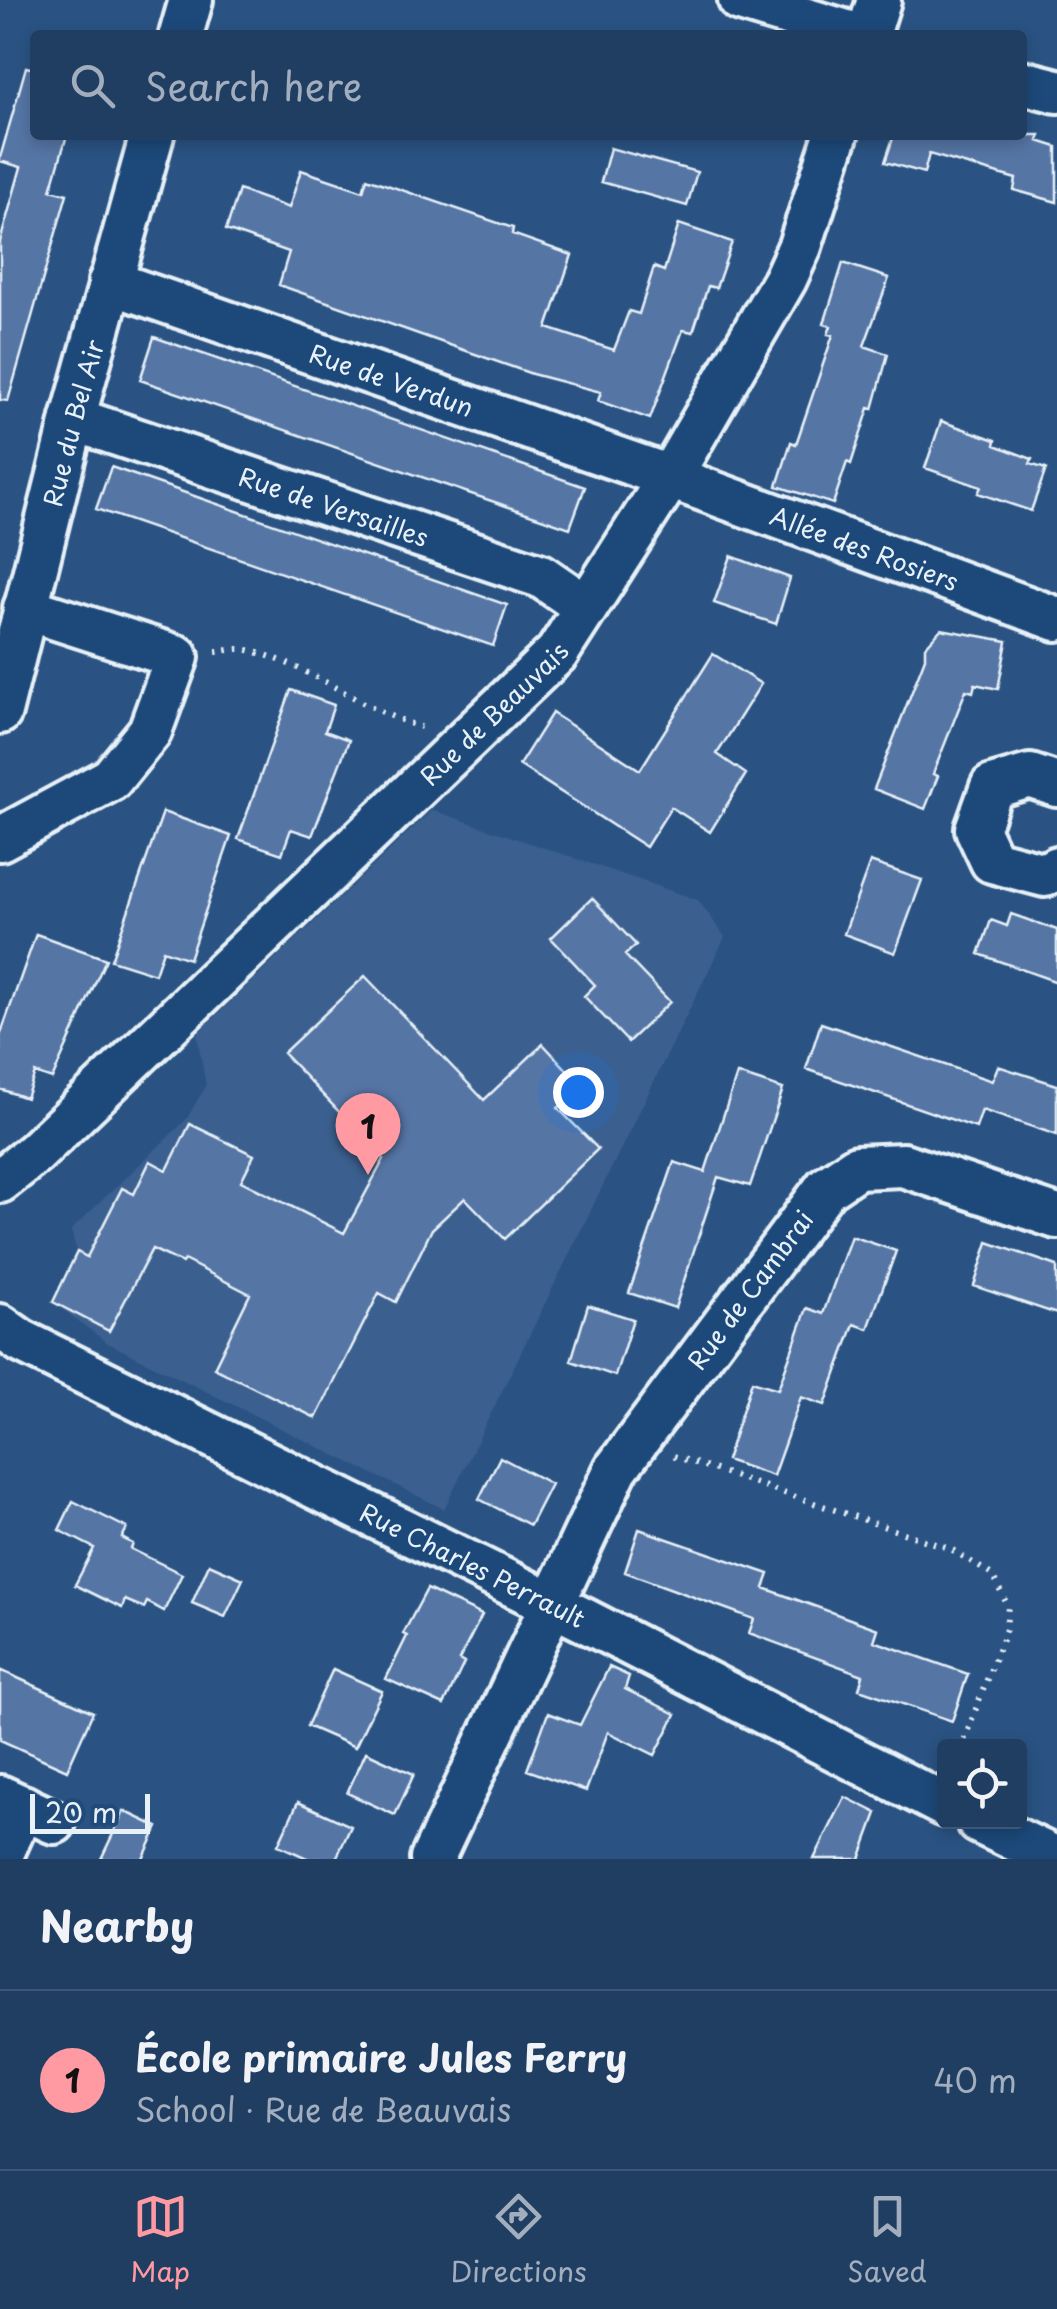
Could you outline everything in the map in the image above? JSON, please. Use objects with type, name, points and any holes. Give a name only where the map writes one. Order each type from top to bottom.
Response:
[{"type":"street","points":[[182,30],[191,0]]},
{"type":"street","points":[[740,0],[840,30]]},
{"type":"street","points":[[870,30],[879,0]]},
{"type":"street","points":[[1027,83],[1057,92]]},
{"type":"street","name":"Rue du Bel Air","points":[[0,712],[110,282],[151,140]]},
{"type":"street","name":"Rue de Beauvais","points":[[0,1181],[35,1153],[558,653],[670,478],[785,279],[800,246],[834,140]]},
{"type":"street","name":"Rue de Verdun","points":[[110,282],[670,478]]},
{"type":"street","name":"Rue de Versailles","points":[[74,419],[540,576],[586,607]]},
{"type":"street","name":"Allée des Rosiers","points":[[670,478],[1057,620]]},
{"type":"street","points":[[0,839],[111,779],[150,731],[176,657],[25,608]]},
{"type":"street","points":[[1057,785],[1030,776],[992,787],[977,830],[992,861],[1045,875],[1057,868]]},
{"type":"street","name":"Rue de Cambrai","points":[[432,1859],[616,1469],[826,1188],[856,1167],[903,1164],[1057,1217]]},
{"type":"street","name":"Rue Charles Perrault","points":[[0,1326],[21,1341],[937,1801]]},
{"type":"street","points":[[0,1858],[26,1809]]},
{"type":"street","points":[[994,1829],[1057,1859]]},
{"type":"path","points":[[176,657],[244,648],[342,688],[391,718],[465,740]]},
{"type":"path","points":[[633,1442],[951,1550],[992,1575],[1008,1606],[1006,1630],[965,1739]]},
{"type":"shaded area","points":[[432,810],[698,900],[725,937],[444,1509],[106,1342],[53,1302],[77,1252],[71,1230],[186,1120],[206,1086],[197,1034]]},
{"type":"building","points":[[26,67],[30,68],[30,140],[66,140],[51,190],[67,194],[8,401],[0,400],[0,242],[21,167],[0,158]]},
{"type":"building","points":[[1027,135],[1040,135],[1038,141],[1057,147],[1057,202],[1014,190],[1016,179],[929,154],[924,173],[885,162],[892,140],[1027,140]]},
{"type":"building","points":[[610,148],[697,172],[687,206],[601,182]]},
{"type":"building","points":[[301,170],[363,191],[367,178],[513,228],[512,234],[572,255],[547,328],[614,350],[629,311],[639,314],[654,267],[664,271],[679,224],[732,242],[716,288],[708,286],[693,332],[683,330],[650,419],[598,401],[601,392],[532,374],[279,285],[289,252],[226,230],[239,190],[289,208]]},
{"type":"building","points":[[843,263],[889,278],[864,346],[888,354],[873,409],[869,408],[833,504],[777,486],[791,442],[796,444],[833,335],[828,334],[831,326],[824,324]]},
{"type":"building","points":[[154,337],[585,487],[570,528],[140,380]]},
{"type":"building","points":[[941,421],[996,440],[995,445],[1032,459],[1030,464],[1046,469],[1031,511],[978,493],[981,487],[925,468]]},
{"type":"building","points":[[111,467],[507,605],[493,646],[96,509]]},
{"type":"building","points":[[731,556],[790,578],[776,624],[714,603]]},
{"type":"building","points":[[941,629],[1007,641],[998,689],[975,684],[973,692],[966,690],[933,774],[938,776],[925,809],[874,789],[925,658],[925,647]]},
{"type":"building","points":[[713,654],[761,684],[717,754],[746,774],[710,832],[671,807],[646,847],[519,765],[552,713],[640,770]]},
{"type":"building","points":[[291,690],[334,705],[325,731],[349,740],[312,836],[291,829],[282,854],[238,839]]},
{"type":"building","points":[[163,812],[231,836],[189,959],[163,950],[155,974],[111,960]]},
{"type":"building","points":[[870,862],[922,880],[895,953],[844,934]]},
{"type":"building","points":[[592,898],[636,945],[625,955],[670,1002],[628,1042],[584,996],[595,985],[551,938]]},
{"type":"building","points":[[1011,914],[1057,930],[1057,982],[979,954],[991,920],[1007,926]]},
{"type":"building","points":[[36,934],[106,959],[52,1079],[35,1073],[26,1098],[0,1089],[0,1036]]},
{"type":"building","points":[[365,976],[484,1100],[543,1044],[582,1086],[558,1108],[598,1149],[505,1239],[465,1198],[432,1229],[396,1302],[379,1293],[316,1418],[214,1368],[250,1294],[184,1260],[182,1263],[152,1249],[109,1331],[53,1302],[77,1252],[87,1257],[122,1188],[134,1194],[150,1161],[167,1170],[190,1124],[254,1155],[241,1181],[344,1233],[384,1159],[283,1053]]},
{"type":"building","points":[[821,1023],[992,1081],[998,1066],[1057,1085],[1057,1135],[982,1110],[976,1128],[806,1069]]},
{"type":"building","points":[[737,1074],[783,1089],[750,1186],[718,1177],[675,1308],[629,1293],[674,1162],[705,1172]]},
{"type":"building","points":[[851,1236],[896,1251],[868,1329],[854,1324],[825,1405],[801,1397],[773,1476],[726,1460],[752,1381],[778,1389],[807,1308],[823,1314]]},
{"type":"building","points":[[988,1242],[1057,1266],[1057,1314],[974,1286]]},
{"type":"building","points":[[588,1305],[633,1319],[615,1376],[571,1361]]},
{"type":"building","points":[[500,1457],[551,1484],[530,1525],[479,1499]]},
{"type":"building","points":[[73,1501],[127,1528],[122,1538],[133,1544],[131,1549],[182,1574],[164,1611],[147,1602],[144,1608],[125,1600],[122,1608],[75,1585],[94,1548],[59,1530]]},
{"type":"building","points":[[639,1529],[769,1574],[764,1588],[878,1629],[874,1641],[968,1674],[952,1721],[859,1689],[863,1675],[749,1633],[754,1619],[625,1572]]},
{"type":"building","points":[[209,1564],[243,1579],[225,1617],[192,1603]]},
{"type":"building","points":[[427,1589],[482,1615],[459,1660],[464,1663],[444,1705],[386,1679],[407,1636],[403,1634]]},
{"type":"building","points":[[609,1667],[629,1676],[625,1689],[676,1714],[655,1755],[608,1732],[586,1791],[527,1770],[548,1713],[580,1725]]},
{"type":"building","points":[[333,1669],[382,1691],[355,1747],[307,1726]]},
{"type":"building","points":[[0,1670],[93,1712],[67,1770],[0,1740]]},
{"type":"building","points":[[366,1752],[414,1774],[395,1815],[347,1793]]},
{"type":"building","points":[[845,1797],[877,1813],[860,1859],[814,1859]]},
{"type":"building","points":[[298,1802],[351,1826],[336,1859],[309,1859],[278,1845]]},
{"type":"building","points":[[124,1811],[158,1827],[143,1859],[101,1859]]},
{"type":"place","name":"École primaire Jules Ferry","points":[[368,1175]]}]
